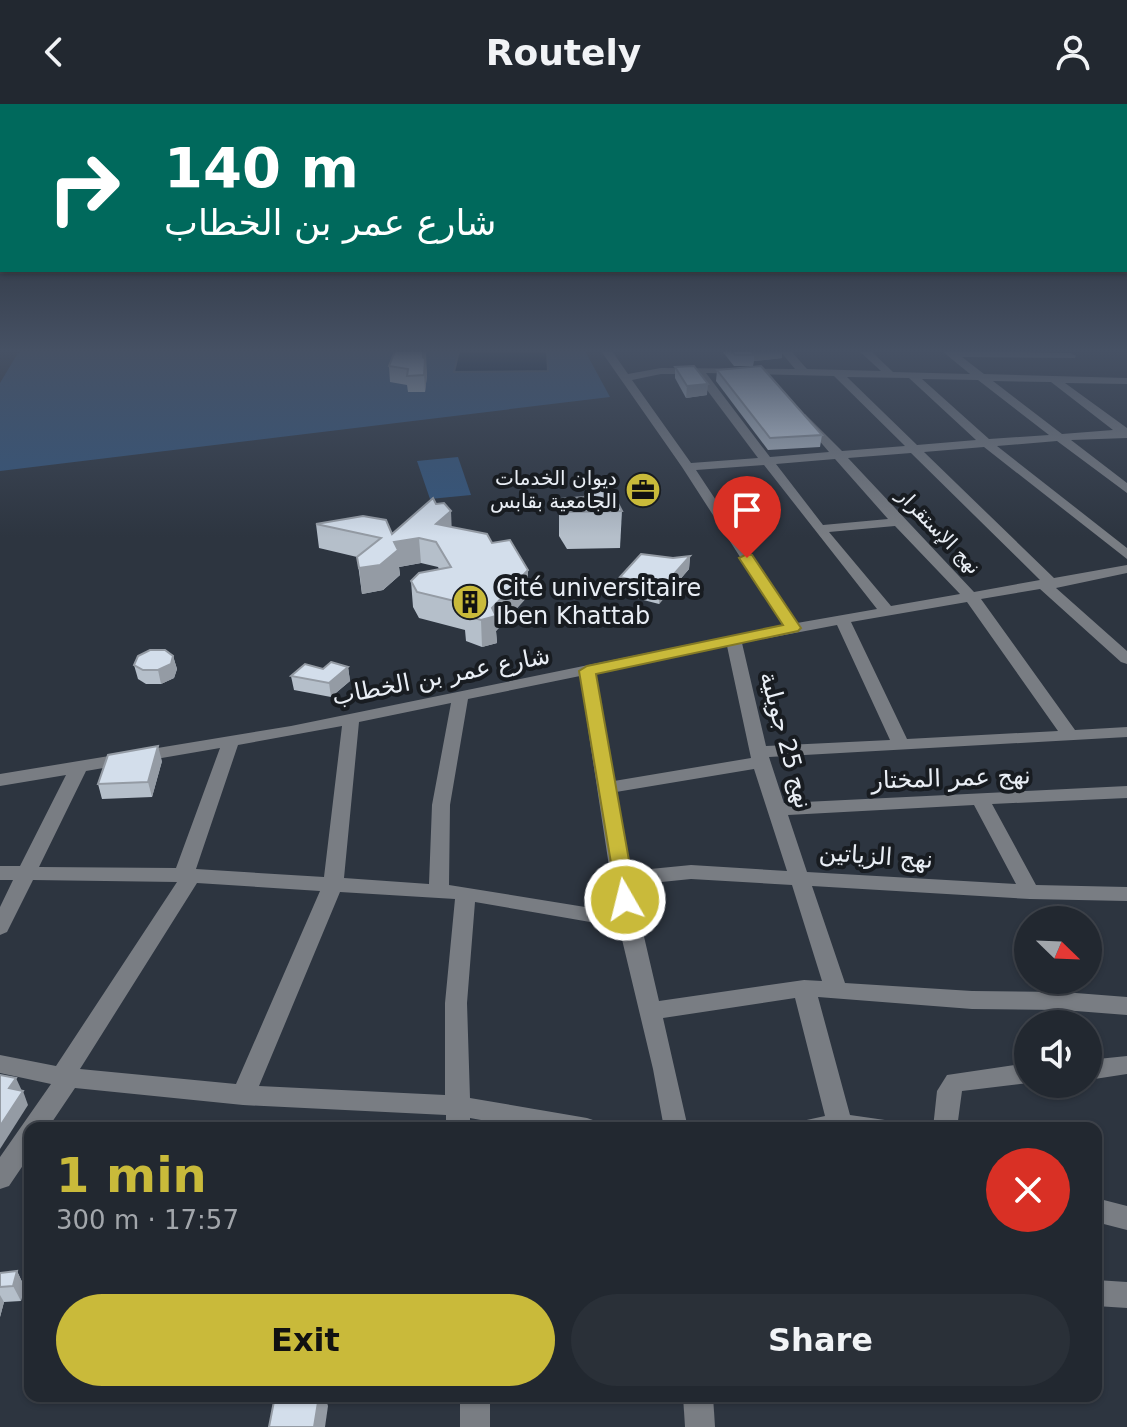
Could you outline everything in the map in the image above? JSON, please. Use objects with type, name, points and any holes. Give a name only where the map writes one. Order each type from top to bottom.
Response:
[{"type":"street","points":[[648,413],[688,467],[793,628]]},
{"type":"street","points":[[736,413],[766,460],[888,612]]},
{"type":"street","name":"نهج الإستقرار","points":[[801,413],[898,522],[972,598],[1069,734]]},
{"type":"street","points":[[877,413],[1048,585],[1127,659]]},
{"type":"street","points":[[953,413],[1127,555]]},
{"type":"street","points":[[1024,413],[1127,489]]},
{"type":"street","points":[[1100,413],[1126,432]]},
{"type":"street","points":[[688,467],[1126,432]]},
{"type":"street","points":[[819,529],[898,522]]},
{"type":"street","name":"شارع عمر بن الخطاب","points":[[0,780],[231,741],[793,628],[1127,569]]},
{"type":"street","points":[[843,621],[900,742]]},
{"type":"street","name":"نهج 25 جويلية","points":[[734,640],[760,757],[836,989]]},
{"type":"street","points":[[587,671],[628,921],[675,1122]]},
{"type":"street","points":[[439,892],[441,805],[461,694]]},
{"type":"street","points":[[243,1095],[333,885],[351,718]]},
{"type":"street","points":[[608,788],[760,757],[900,742],[1127,732]]},
{"type":"street","points":[[38,1122],[188,875],[231,741]]},
{"type":"street","points":[[0,927],[29,872],[52,814],[80,765]]},
{"type":"street","name":"نهج عمر المختار","points":[[778,809],[1127,793]]},
{"type":"street","points":[[981,801],[1030,892]]},
{"type":"street","name":"نهج الزياتين","points":[[623,879],[691,872],[1030,892],[1127,894]]},
{"type":"street","points":[[0,873],[188,875],[466,893],[628,921]]},
{"type":"street","points":[[458,1117],[456,1003],[466,893]]},
{"type":"street","points":[[804,988],[839,1122]]},
{"type":"street","points":[[650,1011],[804,988],[972,1000],[1063,1001],[1127,1006]]},
{"type":"street","points":[[0,1064],[66,1077],[517,1122]]},
{"type":"street","points":[[1102,1068],[1127,1065]]},
{"type":"street","points":[[946,1122],[949,1091],[955,1082],[1014,1075]]},
{"type":"street","points":[[0,1178],[24,1143]]},
{"type":"street","points":[[1102,1212],[1127,1218]]},
{"type":"street","points":[[1102,1293],[1127,1295]]},
{"type":"street","points":[[475,1402],[475,1427]]},
{"type":"street","points":[[698,1402],[700,1427]]},
{"type":"shaded area","points":[[0,413],[480,413],[0,471]]},
{"type":"shaded area","points":[[458,457],[471,495],[430,499],[417,461]]},
{"type":"building","points":[[750,413],[802,413],[822,435],[770,438]]},
{"type":"building","points":[[593,489],[612,492],[622,511],[567,512],[559,499],[584,497]]},
{"type":"building","points":[[433,498],[436,504],[444,503],[451,511],[436,524],[487,534],[492,543],[510,540],[528,570],[492,608],[496,616],[481,620],[464,615],[467,604],[417,592],[411,581],[419,573],[451,567],[436,542],[419,538],[394,542],[398,550],[380,565],[359,568],[357,557],[381,538],[316,524],[363,516],[386,520],[392,534]]},
{"type":"building","points":[[641,554],[673,558],[690,556],[659,591],[624,582],[628,579],[620,577]]},
{"type":"building","points":[[150,650],[165,650],[173,656],[171,664],[158,670],[143,670],[134,665],[138,656]]},
{"type":"building","points":[[331,662],[348,667],[329,683],[291,676],[305,664],[323,669]]},
{"type":"building","points":[[158,746],[148,782],[98,784],[108,755]]},
{"type":"building","points":[[0,1075],[16,1078],[9,1088],[23,1091],[0,1126]]},
{"type":"building","points":[[17,1271],[13,1286],[0,1287],[0,1273]]},
{"type":"building","points":[[274,1402],[318,1402],[314,1427],[269,1427]]},
{"type":"place","name":"ديوان الخدمات الجامعية بقابس","points":[[643,490]]},
{"type":"place","name":"Cité universitaire Iben Khattab","points":[[470,602]]},
{"type":"route","points":[[625,900],[587,671],[793,628],[747,558]]}]
